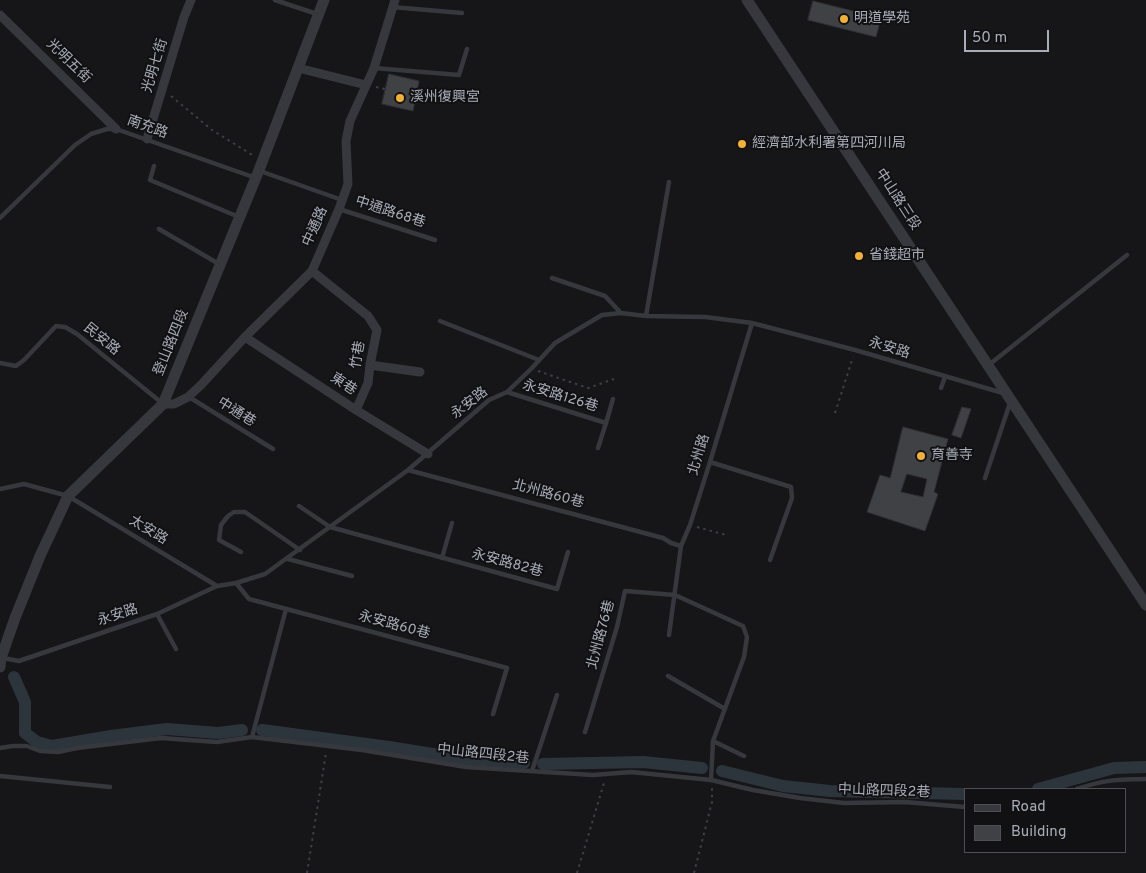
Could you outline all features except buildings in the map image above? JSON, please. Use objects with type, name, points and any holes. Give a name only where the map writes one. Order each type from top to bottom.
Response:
[{"type":"street","name":"光明七街","points":[[147,139],[184,17],[191,0]]},
{"type":"street","name":"登山路四段","points":[[0,661],[40,556],[68,496],[163,404],[259,170],[324,0]]},
{"type":"street","name":"中山路三段","points":[[747,0],[1146,605]]},
{"type":"street","name":"中通路","points":[[163,404],[174,404],[188,397],[312,270],[348,184],[346,141],[350,121],[374,68],[394,4]]},
{"type":"street","name":"光明五街","points":[[0,15],[116,128]]},
{"type":"street","points":[[298,68],[366,85]]},
{"type":"street","name":"竹巷","points":[[312,270],[368,316],[377,330],[368,383],[356,410]]},
{"type":"street","name":"東巷","points":[[246,337],[356,410],[428,454]]},
{"type":"street","points":[[370,365],[420,372]]},
{"type":"lane","points":[[276,0],[319,14]]},
{"type":"lane","points":[[394,4],[462,13]]},
{"type":"lane","points":[[374,68],[459,75],[467,49]]},
{"type":"lane","name":"南充路","points":[[0,218],[75,145],[91,134],[116,128],[147,139],[259,170],[341,204]]},
{"type":"lane","points":[[154,166],[150,180],[240,217]]},
{"type":"lane","points":[[646,316],[668,182]]},
{"type":"lane","name":"中通路68巷","points":[[341,204],[435,240]]},
{"type":"lane","points":[[159,229],[220,265]]},
{"type":"lane","points":[[988,366],[1127,255]]},
{"type":"lane","points":[[552,278],[604,296],[621,313]]},
{"type":"lane","name":"永安路","points":[[0,661],[19,661],[158,614],[217,586],[236,583],[265,574],[408,470],[489,400],[507,392],[555,342],[602,315],[621,313],[646,316],[705,317],[752,323],[855,350],[1009,397]]},
{"type":"lane","points":[[440,321],[539,360]]},
{"type":"lane","name":"北州路","points":[[669,634],[681,546],[690,525],[752,323]]},
{"type":"lane","name":"民安路","points":[[0,363],[16,366],[56,326],[65,327],[96,349],[163,404]]},
{"type":"lane","points":[[941,388],[945,377]]},
{"type":"lane","name":"永安路126巷","points":[[507,392],[606,423]]},
{"type":"lane","name":"中通巷","points":[[188,397],[273,449]]},
{"type":"lane","points":[[985,478],[1009,397]]},
{"type":"lane","name":"永安路126巷","points":[[598,448],[613,399]]},
{"type":"lane","points":[[710,462],[791,486],[792,498],[770,560]]},
{"type":"lane","name":"北州路60巷","points":[[408,470],[654,536],[681,546]]},
{"type":"lane","name":"太安路","points":[[0,489],[24,484],[68,496],[217,586]]},
{"type":"lane","name":"永安路82巷","points":[[299,506],[330,527],[557,589],[568,552]]},
{"type":"lane","points":[[241,552],[219,540],[221,525],[234,512],[245,512],[300,550]]},
{"type":"lane","points":[[442,558],[452,523]]},
{"type":"lane","points":[[288,559],[352,576]]},
{"type":"lane","name":"永安路60巷","points":[[236,583],[249,599],[507,668],[493,714]]},
{"type":"lane","name":"北州路76巷","points":[[585,732],[617,627],[625,592],[675,595]]},
{"type":"lane","points":[[675,595],[743,626],[747,637],[744,656],[713,741],[712,780]]},
{"type":"lane","points":[[252,737],[286,609]]},
{"type":"lane","points":[[158,614],[176,649]]},
{"type":"lane","points":[[668,676],[725,708]]},
{"type":"lane","points":[[532,771],[557,695]]},
{"type":"lane","name":"中山路四段2巷","points":[[0,748],[27,746],[40,751],[58,752],[161,738],[217,742],[252,737],[362,750],[466,767],[593,775],[631,772],[712,780],[754,790],[844,803],[905,802],[964,807]]},
{"type":"lane","points":[[713,741],[744,756]]},
{"type":"lane","points":[[0,776],[110,787]]},
{"type":"lane","points":[[1081,788],[1102,781],[1146,779]]},
{"type":"path","points":[[377,87],[385,89]]},
{"type":"path","points":[[163,90],[259,170]]},
{"type":"path","points":[[835,413],[855,350]]},
{"type":"path","points":[[531,369],[588,388],[614,380]]},
{"type":"path","points":[[690,525],[726,535]]},
{"type":"path","points":[[307,873],[327,746]]},
{"type":"path","points":[[577,873],[607,773]]},
{"type":"path","points":[[694,873],[712,802],[712,780]]},
{"type":"waterway","points":[[14,677],[25,702],[25,733],[37,742],[52,746],[167,729],[218,733],[242,730]]},
{"type":"waterway","points":[[262,730],[464,759],[524,763]]},
{"type":"waterway","points":[[543,764],[643,762],[702,768]]},
{"type":"waterway","points":[[1042,788],[1114,768],[1146,767]]},
{"type":"waterway","points":[[722,771],[783,786],[830,791],[964,794]]},
{"type":"place","name":"明道學苑","points":[[844,19]]},
{"type":"place","name":"溪州復興宮","points":[[400,98]]},
{"type":"place","name":"經濟部水利署第四河川局","points":[[742,144]]},
{"type":"place","name":"省錢超市","points":[[859,256]]},
{"type":"place","name":"育善寺","points":[[921,456]]}]
